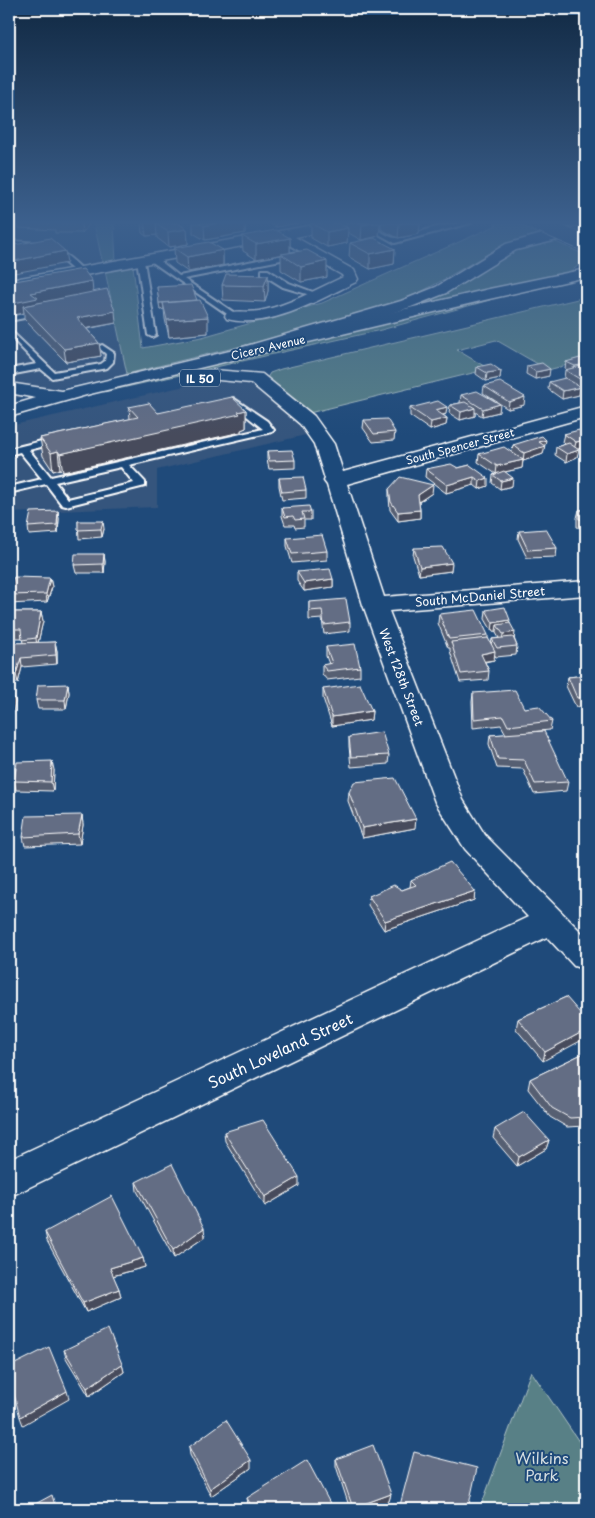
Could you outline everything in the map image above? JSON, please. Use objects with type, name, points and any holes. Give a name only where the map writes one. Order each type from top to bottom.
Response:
[{"type":"main road","points":[[242,353],[406,304],[431,294]]},
{"type":"main road","name":"Cicero Avenue","points":[[9,413],[71,394],[491,294]]},
{"type":"main road","points":[[233,316],[259,316],[293,306],[317,295]]},
{"type":"main road","name":"Cicero Avenue","points":[[9,413],[97,400],[214,375],[259,371],[390,334]]},
{"type":"main road","name":"West 128th Street","points":[[259,371],[307,420],[324,444],[334,481],[375,605],[449,802],[475,842],[586,958]]},
{"type":"main road","points":[[9,388],[35,393],[71,394]]},
{"type":"main road","name":"South Spencer Street","points":[[334,481],[586,411]]},
{"type":"main road","name":"South McDaniel Street","points":[[375,605],[586,588]]},
{"type":"main road","name":"South Loveland Street","points":[[9,1179],[550,921]]},
{"type":"lane","points":[[149,294],[152,335]]},
{"type":"lane","points":[[201,294],[233,316]]},
{"type":"lane","points":[[9,319],[52,310]]},
{"type":"lane","points":[[9,331],[52,375],[104,366],[109,362],[110,352],[102,347]]},
{"type":"lane","points":[[9,372],[42,366]]},
{"type":"lane","points":[[9,490],[269,430],[264,423],[233,401],[224,403]]},
{"type":"lane","points":[[9,452],[70,438]]},
{"type":"lane","points":[[23,449],[66,502],[141,484],[123,464]]},
{"type":"shaded area","points":[[9,294],[109,294],[127,374],[9,400]]},
{"type":"shaded area","points":[[228,379],[254,384],[296,417],[310,434],[157,470],[157,507],[9,513],[9,426],[211,380]]},
{"type":"green space","points":[[110,294],[136,294],[143,348],[202,337],[322,303],[343,294],[416,294],[360,315],[127,374]]},
{"type":"green space","points":[[439,294],[475,294],[402,310]]},
{"type":"green space","points":[[586,297],[586,360],[548,370],[496,340],[457,350],[489,369],[309,413],[269,383],[267,378],[270,373],[281,369]]},
{"type":"green space","points":[[490,300],[381,330],[102,391]]},
{"type":"green space","name":"Wilkins Park","points":[[531,1371],[586,1452],[586,1509],[480,1509]]},
{"type":"building","points":[[9,294],[32,294],[38,298],[9,304]]},
{"type":"building","points":[[83,294],[109,294],[115,311],[77,318],[99,343],[64,349],[23,306]]},
{"type":"building","points":[[158,294],[195,294],[197,300],[159,303]]},
{"type":"building","points":[[200,300],[208,317],[167,320],[163,303]]},
{"type":"building","points":[[580,358],[586,364],[575,366],[566,362]]},
{"type":"building","points":[[542,363],[550,369],[536,372],[527,366]]},
{"type":"building","points":[[491,364],[501,371],[487,373],[477,367]]},
{"type":"building","points":[[585,365],[586,383],[565,370]]},
{"type":"building","points":[[565,378],[581,387],[563,391],[549,382]]},
{"type":"building","points":[[500,382],[525,397],[509,402],[484,386]]},
{"type":"building","points":[[477,391],[500,404],[483,409],[461,395]]},
{"type":"building","points":[[232,397],[246,410],[238,412],[240,414],[60,454],[58,451],[51,453],[40,438],[138,417],[129,407],[149,403],[158,413]]},
{"type":"building","points":[[438,401],[447,407],[435,410],[447,418],[431,422],[410,408]]},
{"type":"building","points":[[465,402],[475,408],[461,412],[450,405]]},
{"type":"building","points":[[387,419],[395,432],[374,434],[364,420]]},
{"type":"building","points":[[579,430],[586,435],[586,440],[576,442],[564,434]]},
{"type":"building","points":[[542,436],[546,440],[539,442],[545,446],[524,453],[513,445]]},
{"type":"building","points":[[569,443],[579,450],[567,454],[556,447]]},
{"type":"building","points":[[504,447],[523,460],[497,466],[479,454]]},
{"type":"building","points":[[292,450],[295,460],[269,461],[267,451]]},
{"type":"building","points":[[451,464],[458,468],[470,465],[488,478],[480,481],[474,477],[447,485],[426,469]]},
{"type":"building","points":[[504,471],[513,478],[501,481],[493,475]]},
{"type":"building","points":[[303,477],[306,490],[282,492],[279,478]]},
{"type":"building","points":[[400,477],[433,485],[418,495],[420,510],[398,512],[391,502],[389,489]]},
{"type":"building","points":[[309,506],[311,512],[302,512],[304,519],[295,520],[293,516],[285,517],[282,508]]},
{"type":"building","points":[[579,510],[586,510],[586,520],[579,519]]},
{"type":"building","points":[[58,511],[57,525],[28,527],[31,512]]},
{"type":"building","points":[[78,521],[103,521],[101,529],[78,530]]},
{"type":"building","points":[[546,529],[557,548],[528,550],[519,531]]},
{"type":"building","points":[[322,535],[327,551],[292,554],[287,538]]},
{"type":"building","points":[[443,547],[452,563],[420,567],[414,548]]},
{"type":"building","points":[[75,554],[104,554],[103,564],[74,565]]},
{"type":"building","points":[[330,569],[333,579],[304,583],[297,572]]},
{"type":"building","points":[[14,577],[50,578],[46,594],[9,595],[9,588]]},
{"type":"building","points":[[346,599],[350,622],[324,625],[322,610],[309,611],[309,602]]},
{"type":"building","points":[[505,607],[510,620],[493,623],[486,610]]},
{"type":"building","points":[[476,610],[488,635],[449,639],[439,614]]},
{"type":"building","points":[[9,612],[41,612],[36,638],[22,640],[21,629],[9,629]]},
{"type":"building","points":[[510,623],[515,632],[503,634],[497,625]]},
{"type":"building","points":[[513,637],[517,646],[497,648],[492,639]]},
{"type":"building","points":[[488,638],[495,651],[481,654],[489,671],[461,674],[451,642]]},
{"type":"building","points":[[55,642],[56,655],[21,658],[16,674],[9,674],[9,643]]},
{"type":"building","points":[[355,644],[360,667],[327,671],[322,665],[332,663],[326,647]]},
{"type":"building","points":[[586,675],[586,697],[577,698],[568,677]]},
{"type":"building","points":[[68,684],[65,700],[36,700],[38,685]]},
{"type":"building","points":[[360,684],[372,711],[332,717],[323,689]]},
{"type":"building","points":[[515,690],[524,708],[539,706],[552,721],[508,726],[503,716],[474,719],[473,693]]},
{"type":"building","points":[[13,693],[9,716],[9,694]]},
{"type":"building","points":[[544,731],[568,782],[535,784],[524,760],[498,759],[490,735]]},
{"type":"building","points":[[382,732],[389,755],[351,757],[349,737]]},
{"type":"building","points":[[52,761],[51,782],[14,781],[17,762]]},
{"type":"building","points":[[395,778],[416,819],[362,828],[349,792],[354,782]]},
{"type":"building","points":[[82,815],[78,834],[23,837],[26,816]]},
{"type":"building","points":[[450,862],[475,891],[385,921],[369,896],[394,885],[402,890],[416,885],[411,880]]},
{"type":"building","points":[[566,997],[586,1020],[586,1030],[545,1052],[518,1019]]},
{"type":"building","points":[[586,1052],[586,1117],[570,1118],[552,1108],[530,1079]]},
{"type":"building","points":[[9,1073],[12,1082],[9,1084]]},
{"type":"building","points":[[524,1112],[549,1140],[519,1157],[495,1129]]},
{"type":"building","points":[[263,1120],[299,1177],[265,1197],[224,1132]]},
{"type":"building","points":[[172,1164],[204,1228],[173,1250],[136,1182]]},
{"type":"building","points":[[112,1196],[143,1258],[110,1268],[119,1289],[83,1303],[45,1232]]},
{"type":"building","points":[[108,1329],[122,1364],[87,1388],[64,1350]]},
{"type":"building","points":[[49,1347],[67,1391],[20,1417],[9,1376],[9,1367]]},
{"type":"building","points":[[226,1420],[251,1460],[210,1489],[189,1447]]},
{"type":"building","points":[[373,1445],[391,1494],[353,1508],[336,1459]]},
{"type":"building","points":[[414,1452],[477,1468],[468,1509],[399,1509]]},
{"type":"building","points":[[307,1460],[333,1509],[253,1509],[247,1498]]},
{"type":"building","points":[[52,1495],[56,1509],[26,1509]]}]
